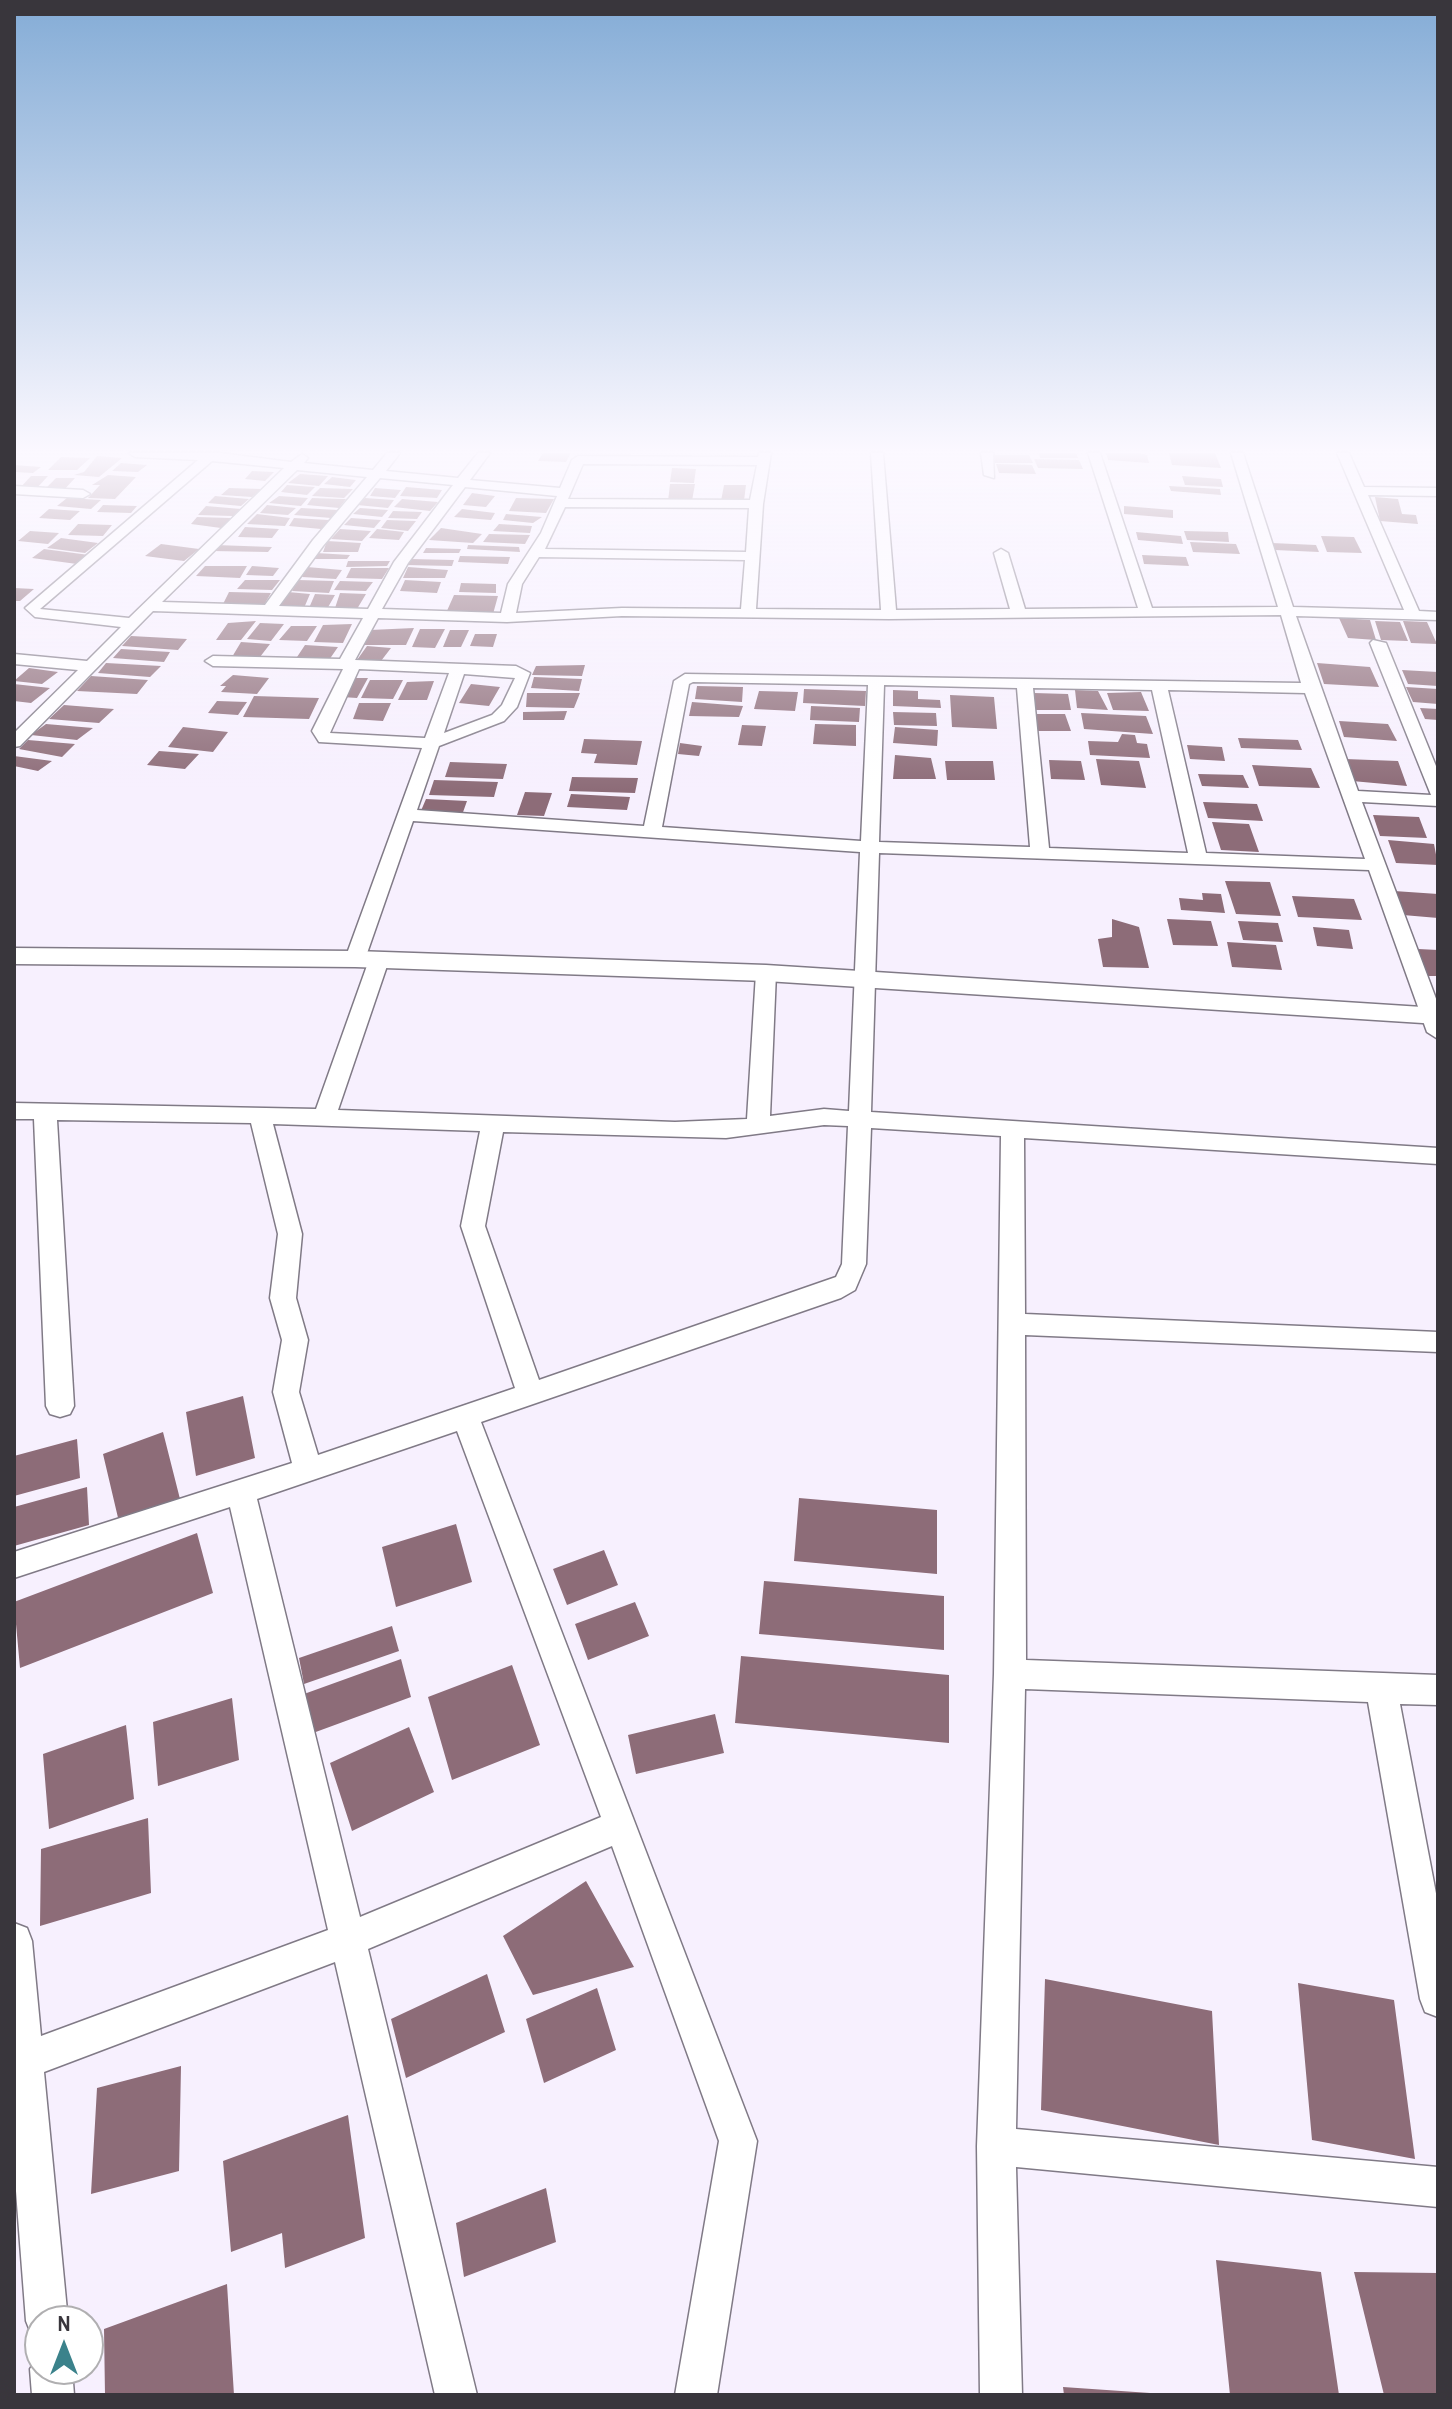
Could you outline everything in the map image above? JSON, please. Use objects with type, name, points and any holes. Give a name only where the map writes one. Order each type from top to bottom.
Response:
[{"type":"street","points":[[82,565],[32,608],[35,613],[130,623]]},
{"type":"street","points":[[14,742],[191,565]]},
{"type":"street","points":[[269,610],[302,565]]},
{"type":"street","points":[[213,661],[349,664],[522,673],[523,678],[509,707],[498,718],[432,743],[321,736],[349,664],[399,565]]},
{"type":"street","points":[[507,618],[515,584],[528,565]]},
{"type":"street","points":[[748,612],[751,565]]},
{"type":"street","points":[[885,565],[889,615]]},
{"type":"street","points":[[1005,565],[1019,614]]},
{"type":"street","points":[[1131,565],[1147,614]]},
{"type":"street","points":[[14,941],[868,971],[1434,1011],[1311,688],[1272,565]]},
{"type":"street","points":[[1391,565],[1413,614]]},
{"type":"street","points":[[149,606],[507,618],[622,612],[889,615],[1286,611],[1438,616]]},
{"type":"street","points":[[1378,643],[1438,792]]},
{"type":"street","points":[[14,659],[91,666]]},
{"type":"street","points":[[324,1117],[365,953],[407,815],[458,669]]},
{"type":"street","points":[[652,832],[684,679],[1311,688]]},
{"type":"street","points":[[14,1565],[308,1470],[832,1291],[846,1283],[854,1264],[868,971],[876,682]]},
{"type":"street","points":[[1025,684],[1040,854]]},
{"type":"street","points":[[1159,685],[1198,857]]},
{"type":"street","points":[[1354,796],[1438,801]]},
{"type":"street","points":[[407,815],[871,847],[1377,865]]},
{"type":"street","points":[[14,956],[365,953],[766,973],[868,971]]},
{"type":"street","points":[[758,1126],[766,973]]},
{"type":"street","points":[[14,1111],[324,1117],[675,1130],[758,1126],[824,1117],[1438,1156]]},
{"type":"street","points":[[45,1112],[60,1406]]},
{"type":"street","points":[[260,1116],[290,1234],[283,1298],[295,1340],[286,1392],[308,1470]]},
{"type":"street","points":[[493,1123],[473,1226],[530,1394]]},
{"type":"street","points":[[1001,2395],[996,2146],[1010,1674],[1013,1130]]},
{"type":"street","points":[[1012,1324],[1438,1342]]},
{"type":"street","points":[[465,1416],[733,2120],[738,2141],[736,2170],[696,2395]]},
{"type":"street","points":[[241,1492],[456,2395]]},
{"type":"street","points":[[1010,1674],[1438,1690]]},
{"type":"street","points":[[1381,1688],[1438,1999]]},
{"type":"street","points":[[19,2063],[347,1940],[621,1825]]},
{"type":"street","points":[[14,1941],[19,2063],[45,2305]]},
{"type":"street","points":[[996,2146],[1438,2187]]},
{"type":"building","points":[[347,565],[387,565],[387,566]]},
{"type":"building","points":[[205,566],[247,566],[240,578],[196,576]]},
{"type":"building","points":[[252,566],[279,568],[273,576],[246,575]]},
{"type":"building","points":[[307,567],[342,570],[336,579],[302,577]]},
{"type":"building","points":[[408,567],[448,570],[445,578],[403,578]]},
{"type":"building","points":[[351,568],[389,568],[382,579],[346,578]]},
{"type":"building","points":[[245,580],[280,580],[272,590],[237,589]]},
{"type":"building","points":[[298,580],[334,581],[329,593],[292,591]]},
{"type":"building","points":[[405,580],[441,582],[437,593],[400,591]]},
{"type":"building","points":[[340,581],[373,582],[366,591],[334,590]]},
{"type":"building","points":[[461,583],[496,584],[496,593],[459,592]]},
{"type":"building","points":[[14,588],[34,589],[20,601],[14,601]]},
{"type":"building","points":[[229,592],[271,593],[264,605],[223,604]]},
{"type":"building","points":[[288,592],[310,594],[304,608],[279,607]]},
{"type":"building","points":[[340,593],[366,594],[357,609],[335,608]]},
{"type":"building","points":[[315,594],[335,595],[327,609],[309,608]]},
{"type":"building","points":[[454,595],[498,596],[493,614],[446,613]]},
{"type":"building","points":[[1339,618],[1370,620],[1376,640],[1348,638]]},
{"type":"building","points":[[256,621],[241,640],[216,640],[228,623]]},
{"type":"building","points":[[1375,621],[1400,622],[1408,641],[1381,640]]},
{"type":"building","points":[[1403,621],[1427,622],[1437,644],[1411,643]]},
{"type":"building","points":[[260,623],[284,624],[271,641],[247,639]]},
{"type":"building","points":[[352,624],[343,643],[314,642],[323,625]]},
{"type":"building","points":[[291,626],[317,626],[307,641],[279,640]]},
{"type":"building","points":[[414,628],[406,645],[363,645],[370,630]]},
{"type":"building","points":[[420,629],[445,629],[435,648],[412,647]]},
{"type":"building","points":[[450,630],[469,630],[461,647],[443,647]]},
{"type":"building","points":[[475,634],[497,634],[493,647],[470,646]]},
{"type":"building","points":[[131,636],[187,639],[178,650],[122,646]]},
{"type":"building","points":[[241,642],[270,644],[260,657],[232,657]]},
{"type":"building","points":[[305,645],[338,647],[329,660],[295,660]]},
{"type":"building","points":[[367,646],[391,648],[381,661],[357,660]]},
{"type":"building","points":[[121,649],[170,652],[164,662],[113,658]]},
{"type":"building","points":[[106,663],[161,666],[150,677],[98,673]]},
{"type":"building","points":[[1317,663],[1370,667],[1379,687],[1324,684]]},
{"type":"building","points":[[585,665],[582,676],[532,675],[536,666]]},
{"type":"building","points":[[29,668],[58,672],[42,684],[14,681]]},
{"type":"building","points":[[1402,670],[1438,672],[1438,686],[1408,684]]},
{"type":"building","points":[[233,675],[269,678],[257,694],[221,692],[226,686],[220,686]]},
{"type":"building","points":[[91,676],[148,680],[137,694],[77,691]]},
{"type":"building","points":[[534,677],[582,679],[579,691],[531,688]]},
{"type":"building","points":[[351,678],[368,678],[357,698],[342,697]]},
{"type":"building","points":[[370,680],[403,680],[393,699],[361,698]]},
{"type":"building","points":[[434,681],[427,700],[398,700],[407,682]]},
{"type":"building","points":[[14,684],[50,688],[31,703],[14,701]]},
{"type":"building","points":[[471,684],[500,687],[489,706],[459,703]]},
{"type":"building","points":[[697,686],[743,687],[742,702],[695,699]]},
{"type":"building","points":[[1406,687],[1438,689],[1438,704],[1413,702]]},
{"type":"building","points":[[804,689],[866,691],[865,706],[803,703]]},
{"type":"building","points":[[893,690],[918,691],[918,699],[940,700],[941,708],[893,706]]},
{"type":"building","points":[[1075,690],[1098,691],[1108,710],[1077,708]]},
{"type":"building","points":[[759,691],[798,692],[795,711],[754,709]]},
{"type":"building","points":[[1141,692],[1149,711],[1113,710],[1107,693]]},
{"type":"building","points":[[527,693],[580,693],[574,708],[526,707]]},
{"type":"building","points":[[1034,693],[1068,694],[1071,710],[1036,710]]},
{"type":"building","points":[[950,695],[994,697],[997,729],[952,727]]},
{"type":"building","points":[[254,696],[319,698],[309,719],[243,717]]},
{"type":"building","points":[[217,701],[247,702],[238,715],[208,713]]},
{"type":"building","points":[[692,702],[743,706],[739,717],[689,716]]},
{"type":"building","points":[[359,703],[391,703],[383,721],[353,719]]},
{"type":"building","points":[[64,705],[114,709],[99,723],[49,719]]},
{"type":"building","points":[[811,706],[860,708],[859,722],[810,720]]},
{"type":"building","points":[[1420,708],[1438,709],[1438,720],[1425,719]]},
{"type":"building","points":[[567,711],[564,720],[523,720],[523,712]]},
{"type":"building","points":[[893,712],[936,713],[937,726],[894,725]]},
{"type":"building","points":[[1081,713],[1146,716],[1153,734],[1084,729]]},
{"type":"building","points":[[1035,714],[1065,714],[1071,731],[1038,731]]},
{"type":"building","points":[[1339,721],[1388,724],[1397,741],[1344,737]]},
{"type":"building","points":[[46,724],[93,728],[77,740],[31,735]]},
{"type":"building","points":[[815,724],[856,725],[856,746],[813,744]]},
{"type":"building","points":[[742,725],[766,726],[762,746],[738,745]]},
{"type":"building","points":[[183,727],[228,732],[213,752],[168,747]]},
{"type":"building","points":[[895,727],[938,730],[937,746],[893,743]]},
{"type":"building","points":[[1122,734],[1135,735],[1137,743],[1147,744],[1150,758],[1090,755],[1088,741],[1118,742]]},
{"type":"building","points":[[1238,738],[1298,740],[1302,750],[1241,748]]},
{"type":"building","points":[[584,739],[642,741],[637,765],[594,763],[597,754],[581,753]]},
{"type":"building","points":[[28,740],[75,744],[62,757],[19,749]]},
{"type":"building","points":[[680,743],[702,746],[699,756],[678,754]]},
{"type":"building","points":[[1187,745],[1222,747],[1225,761],[1190,759]]},
{"type":"building","points":[[159,751],[199,754],[185,769],[147,765]]},
{"type":"building","points":[[895,755],[931,758],[936,779],[893,779]]},
{"type":"building","points":[[14,756],[52,761],[38,771],[14,766]]},
{"type":"building","points":[[1096,759],[1139,761],[1146,788],[1101,785]]},
{"type":"building","points":[[1345,759],[1398,761],[1407,786],[1352,781]]},
{"type":"building","points":[[1049,760],[1081,761],[1085,780],[1051,779]]},
{"type":"building","points":[[945,761],[993,761],[995,780],[947,780]]},
{"type":"building","points":[[450,762],[507,764],[503,779],[445,777]]},
{"type":"building","points":[[1252,765],[1311,768],[1320,788],[1259,786]]},
{"type":"building","points":[[1198,774],[1243,775],[1249,788],[1202,786]]},
{"type":"building","points":[[572,777],[638,778],[635,793],[569,791]]},
{"type":"building","points":[[434,780],[498,782],[494,797],[429,795]]},
{"type":"building","points":[[525,792],[552,793],[544,816],[517,815]]},
{"type":"building","points":[[571,794],[630,797],[627,810],[567,807]]},
{"type":"building","points":[[426,799],[467,801],[462,815],[420,813]]},
{"type":"building","points":[[1203,802],[1257,804],[1263,821],[1208,818]]},
{"type":"building","points":[[1373,815],[1419,817],[1427,838],[1380,836]]},
{"type":"building","points":[[1212,822],[1249,824],[1259,852],[1221,850]]},
{"type":"building","points":[[1388,840],[1434,844],[1438,865],[1396,863]]},
{"type":"building","points":[[1225,881],[1270,882],[1281,916],[1236,914]]},
{"type":"building","points":[[1394,891],[1438,894],[1438,918],[1403,915]]},
{"type":"building","points":[[1202,893],[1221,894],[1225,913],[1181,910],[1179,898],[1203,900]]},
{"type":"building","points":[[1292,896],[1354,899],[1362,920],[1298,917]]},
{"type":"building","points":[[1112,919],[1139,927],[1149,968],[1103,967],[1098,939],[1112,937]]},
{"type":"building","points":[[1167,919],[1211,921],[1218,946],[1173,945]]},
{"type":"building","points":[[1238,921],[1278,923],[1283,942],[1243,940]]},
{"type":"building","points":[[1313,927],[1349,930],[1353,949],[1317,946]]},
{"type":"building","points":[[1227,942],[1276,945],[1282,970],[1232,967]]},
{"type":"building","points":[[1418,949],[1438,950],[1438,976],[1428,976]]},
{"type":"building","points":[[243,1396],[255,1458],[196,1476],[186,1412]]},
{"type":"building","points":[[163,1432],[180,1499],[119,1522],[103,1454]]},
{"type":"building","points":[[77,1439],[80,1478],[14,1496],[14,1456]]},
{"type":"building","points":[[87,1487],[89,1525],[14,1546],[14,1507]]},
{"type":"building","points":[[799,1498],[937,1510],[937,1574],[794,1561]]},
{"type":"building","points":[[456,1524],[472,1582],[396,1607],[382,1547]]},
{"type":"building","points":[[197,1533],[213,1593],[20,1668],[14,1602]]},
{"type":"building","points":[[604,1550],[618,1585],[567,1605],[553,1569]]},
{"type":"building","points":[[764,1581],[944,1596],[944,1650],[759,1634]]},
{"type":"building","points":[[635,1602],[649,1636],[588,1660],[575,1624]]},
{"type":"building","points":[[392,1626],[399,1651],[304,1684],[299,1658]]},
{"type":"building","points":[[741,1656],[949,1675],[949,1743],[735,1723]]},
{"type":"building","points":[[401,1659],[411,1697],[313,1733],[304,1694]]},
{"type":"building","points":[[512,1665],[540,1745],[452,1780],[428,1697]]},
{"type":"building","points":[[232,1698],[239,1760],[158,1786],[153,1722]]},
{"type":"building","points":[[715,1714],[724,1753],[636,1774],[628,1735]]},
{"type":"building","points":[[126,1725],[134,1799],[49,1829],[43,1754]]},
{"type":"building","points":[[409,1727],[434,1792],[352,1831],[330,1763]]},
{"type":"building","points":[[148,1818],[151,1893],[40,1926],[41,1849]]},
{"type":"building","points":[[586,1881],[634,1967],[533,1995],[503,1936]]},
{"type":"building","points":[[487,1974],[505,2032],[406,2078],[391,2019]]},
{"type":"building","points":[[1045,1979],[1212,2011],[1219,2145],[1041,2110]]},
{"type":"building","points":[[1298,1983],[1394,2000],[1415,2159],[1312,2140]]},
{"type":"building","points":[[597,1988],[616,2050],[544,2083],[526,2019]]},
{"type":"building","points":[[181,2066],[179,2171],[91,2194],[97,2088]]},
{"type":"building","points":[[348,2115],[365,2238],[285,2268],[282,2233],[231,2252],[223,2161]]},
{"type":"building","points":[[546,2188],[556,2242],[464,2277],[456,2223]]},
{"type":"building","points":[[1216,2260],[1321,2272],[1339,2395],[1230,2395]]},
{"type":"building","points":[[1354,2272],[1438,2273],[1438,2395],[1384,2395]]},
{"type":"building","points":[[227,2284],[234,2395],[105,2395],[104,2329]]},
{"type":"building","points":[[1063,2387],[1150,2393],[1150,2395],[1064,2395]]}]
